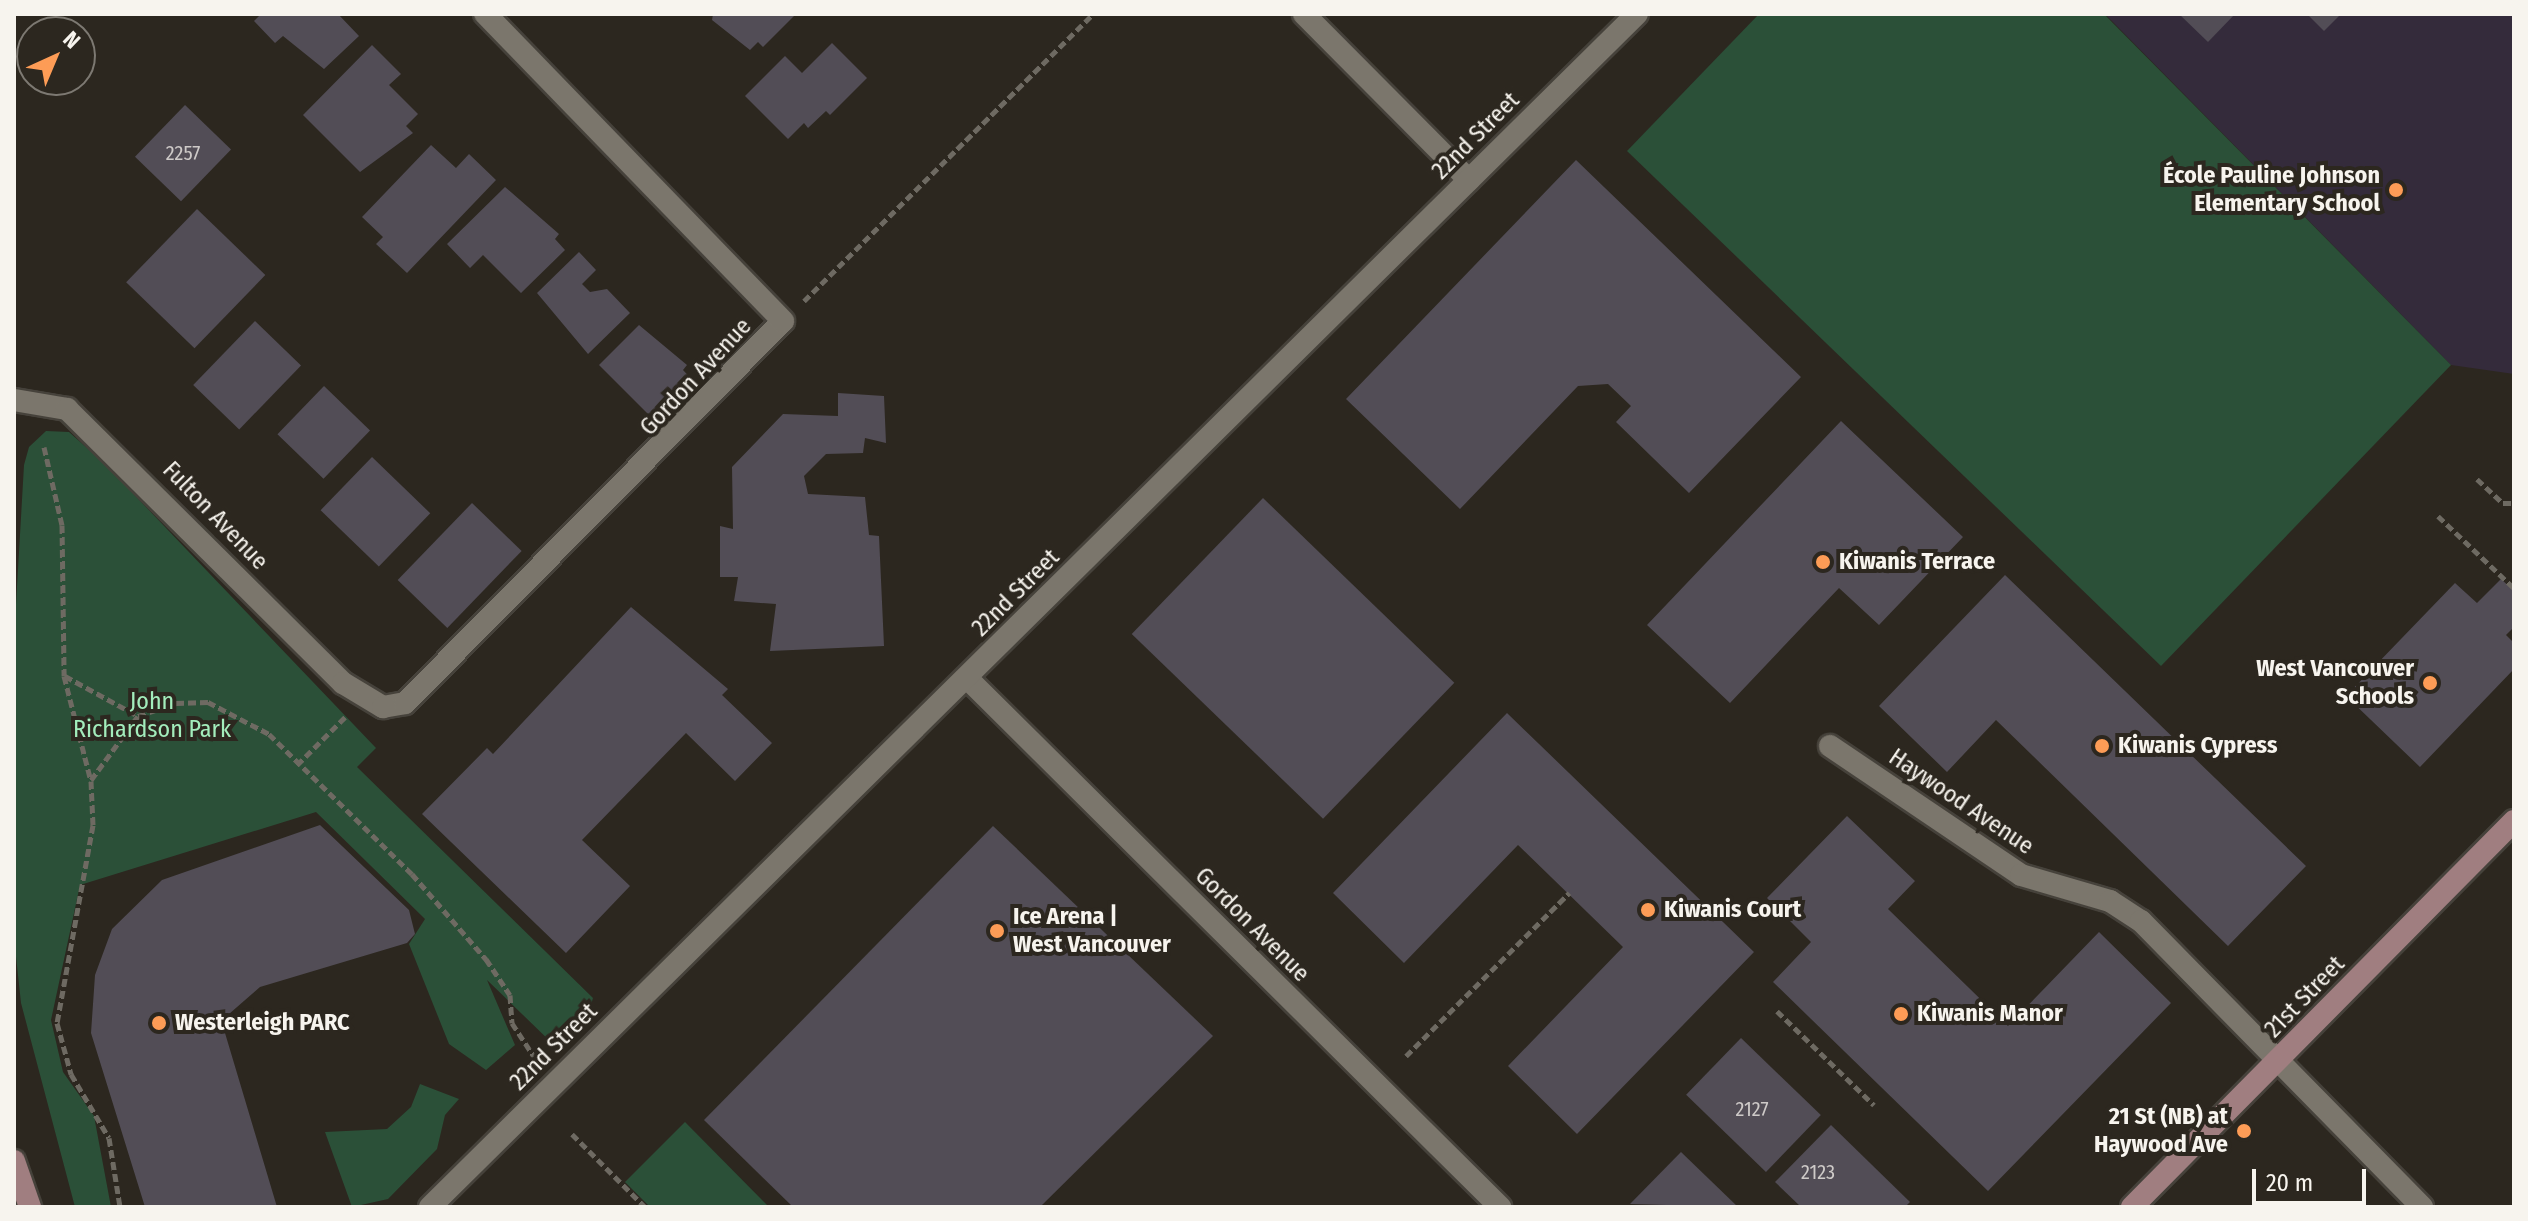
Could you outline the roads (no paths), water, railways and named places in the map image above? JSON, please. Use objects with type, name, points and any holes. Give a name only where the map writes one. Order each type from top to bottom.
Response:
[{"type":"main road","name":"21st Street","points":[[2132,1207],[2514,821]]},
{"type":"main road","points":[[14,1161],[30,1207]]},
{"type":"street","name":"Gordon Avenue","points":[[363,700],[405,703],[438,676],[783,321],[485,14]]},
{"type":"street","points":[[1304,14],[1469,180]]},
{"type":"street","name":"22nd Street","points":[[430,1207],[968,679],[1637,14]]},
{"type":"street","name":"Fulton Avenue","points":[[14,400],[67,409],[363,700]]},
{"type":"street","name":"Gordon Avenue","points":[[968,679],[1500,1207]]},
{"type":"street","name":"Haywood Avenue","points":[[1830,746],[2021,875],[2110,901],[2141,921],[2422,1207]]},
{"type":"place","name":"École Pauline Johnson Elementary School","points":[[2396,190]]},
{"type":"place","name":"Kiwanis Terrace","points":[[1823,562]]},
{"type":"place","name":"West Vancouver Schools","points":[[2430,683]]},
{"type":"place","name":"Kiwanis Cypress","points":[[2102,746]]},
{"type":"place","name":"Kiwanis Court","points":[[1648,910]]},
{"type":"place","name":"Ice Arena | West Vancouver","points":[[997,931]]},
{"type":"place","name":"Kiwanis Manor","points":[[1901,1014]]},
{"type":"place","name":"Westerleigh PARC","points":[[159,1023]]},
{"type":"place","name":"21 St (NB) at Haywood Ave","points":[[2244,1131]]},
{"type":"park label","name":"John Richardson Park","points":[[152,716]]}]
